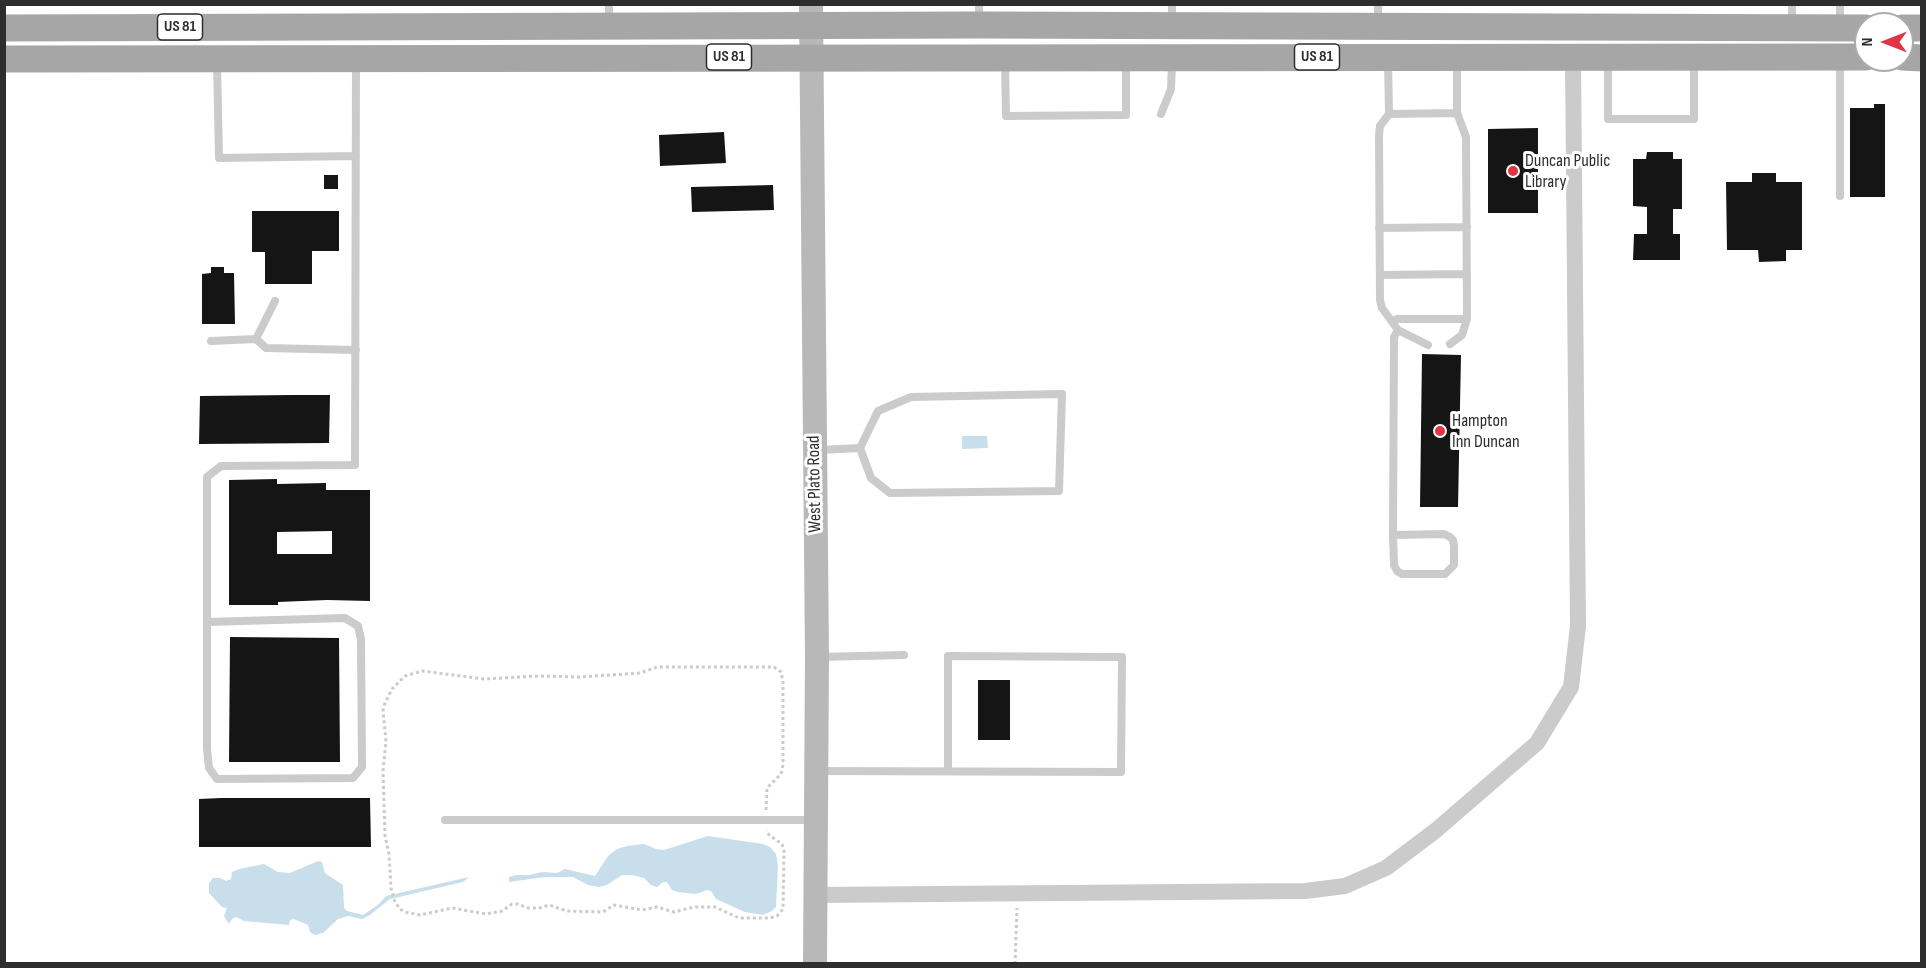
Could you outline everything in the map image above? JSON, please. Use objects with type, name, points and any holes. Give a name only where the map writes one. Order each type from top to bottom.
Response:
[{"type":"main road","name":"US 81","points":[[4,28],[356,27],[609,15],[1378,15],[1590,26],[1792,16],[1849,20]]},
{"type":"main road","points":[[1172,15],[1172,57]]},
{"type":"main road","points":[[1849,20],[1853,57]]},
{"type":"main road","points":[[1590,26],[1590,57]]},
{"type":"main road","points":[[356,27],[356,58]]},
{"type":"main road","name":"US 81","points":[[4,59],[1853,57]]},
{"type":"street","name":"West Plato Road","points":[[811,15],[817,657],[815,963]]},
{"type":"street","points":[[815,896],[1305,891],[1345,886],[1386,868],[1435,831],[1537,743],[1571,687],[1578,626],[1590,57]]},
{"type":"lane","points":[[1005,57],[1006,116],[1126,115],[1126,57]]},
{"type":"lane","points":[[1161,114],[1171,88],[1172,57]]},
{"type":"lane","points":[[1388,57],[1389,114],[1380,126],[1379,135],[1380,300],[1382,308],[1398,330],[1428,345]]},
{"type":"lane","points":[[1450,344],[1462,335],[1467,319],[1466,137],[1457,113],[1457,57]]},
{"type":"lane","points":[[1590,57],[1608,119],[1694,119],[1694,57]]},
{"type":"lane","points":[[1840,196],[1853,57]]},
{"type":"lane","points":[[217,58],[219,158],[356,156]]},
{"type":"lane","points":[[207,622],[345,618],[358,627],[361,639],[362,767],[353,777],[217,779],[209,768],[207,749],[207,622],[207,477],[221,466],[355,465],[356,58]]},
{"type":"lane","points":[[1389,114],[1457,113]]},
{"type":"lane","points":[[1379,228],[1467,227]]},
{"type":"lane","points":[[1380,275],[1467,274]]},
{"type":"lane","points":[[256,339],[275,301]]},
{"type":"lane","points":[[1392,322],[1397,319],[1467,319]]},
{"type":"lane","points":[[1393,535],[1444,534],[1453,540],[1454,565],[1445,574],[1402,574],[1394,565],[1393,535],[1394,337],[1398,330]]},
{"type":"lane","points":[[211,341],[256,339],[266,348],[356,350]]},
{"type":"lane","points":[[1062,394],[1059,491],[890,493],[871,478],[860,448],[878,411],[910,397],[1062,394]]},
{"type":"lane","points":[[814,450],[860,448]]},
{"type":"lane","points":[[817,657],[904,655]]},
{"type":"lane","points":[[815,771],[1121,772],[1122,657],[948,656],[948,771]]},
{"type":"lane","points":[[444,820],[815,820]]},
{"type":"path","points":[[766,811],[767,788],[781,774],[783,765],[783,681],[781,672],[774,667],[657,668],[640,673],[579,677],[538,676],[484,679],[432,671],[412,672],[405,676],[388,695],[383,711],[386,741],[382,771],[389,880],[395,902],[405,912],[420,915],[452,908],[486,914],[502,911],[512,904],[517,904],[529,908],[549,905],[567,911],[603,912],[614,905],[642,910],[657,907],[674,912],[694,907],[715,907],[739,918],[770,918],[777,916],[783,909],[784,849],[782,844],[769,836],[767,830]]},
{"type":"path","points":[[1015,963],[1018,895]]},
{"type":"water","points":[[962,436],[987,436],[988,448],[962,449]]},
{"type":"water","points":[[708,836],[763,844],[770,847],[776,854],[778,866],[776,907],[772,911],[763,915],[745,912],[716,899],[711,891],[696,894],[678,892],[672,890],[667,882],[657,887],[644,878],[632,875],[622,875],[607,885],[599,887],[588,885],[573,877],[545,877],[509,882],[509,877],[517,875],[557,873],[565,869],[595,876],[608,856],[617,849],[644,844],[664,850]]},
{"type":"water","points":[[318,861],[322,862],[325,873],[343,885],[344,908],[363,915],[386,896],[469,877],[463,882],[390,899],[362,919],[348,916],[338,919],[323,933],[315,935],[310,932],[308,925],[294,919],[290,920],[289,925],[244,921],[236,917],[229,924],[224,916],[227,908],[222,907],[209,893],[209,883],[213,878],[226,881],[231,879],[232,872],[239,869],[264,864],[278,872],[290,873]]},
{"type":"building","points":[[1874,104],[1885,104],[1885,197],[1850,197],[1850,108],[1874,108]]},
{"type":"building","name":"Duncan Public Library","points":[[1538,128],[1538,213],[1488,213],[1488,129]]},
{"type":"building","points":[[724,132],[726,163],[660,166],[659,135]]},
{"type":"building","points":[[1647,152],[1673,152],[1673,159],[1682,159],[1682,209],[1673,209],[1673,234],[1680,234],[1680,260],[1633,260],[1634,234],[1647,234],[1647,207],[1633,206],[1633,159],[1646,159]]},
{"type":"building","points":[[1752,173],[1776,173],[1776,182],[1802,182],[1802,250],[1786,250],[1786,261],[1759,262],[1758,250],[1727,250],[1726,182],[1752,182]]},
{"type":"building","points":[[324,175],[338,175],[338,189],[324,189]]},
{"type":"building","points":[[773,185],[774,210],[692,212],[691,187]]},
{"type":"building","points":[[252,211],[339,211],[339,251],[312,251],[312,284],[265,284],[265,252],[252,252]]},
{"type":"building","points":[[211,267],[224,267],[224,273],[234,273],[235,324],[202,324],[202,274],[211,273]]},
{"type":"building","name":"Hampton Inn Duncan","points":[[1422,354],[1461,355],[1458,507],[1420,507]]},
{"type":"building","points":[[330,395],[329,443],[199,444],[200,396]]},
{"type":"building","points":[[277,479],[277,484],[326,483],[326,490],[370,490],[370,601],[327,600],[278,602],[278,605],[229,605],[229,480]],"holes":[[[332,531],[332,554],[277,554],[277,532]]]},
{"type":"building","points":[[230,637],[339,638],[340,762],[229,762]]},
{"type":"building","points":[[978,680],[1010,680],[1010,740],[978,740]]},
{"type":"building","points":[[370,798],[371,847],[199,847],[199,799]]},
{"type":"place","name":"Duncan Public Library","points":[[1513,171]]},
{"type":"place","name":"Hampton Inn Duncan","points":[[1440,431]]}]
